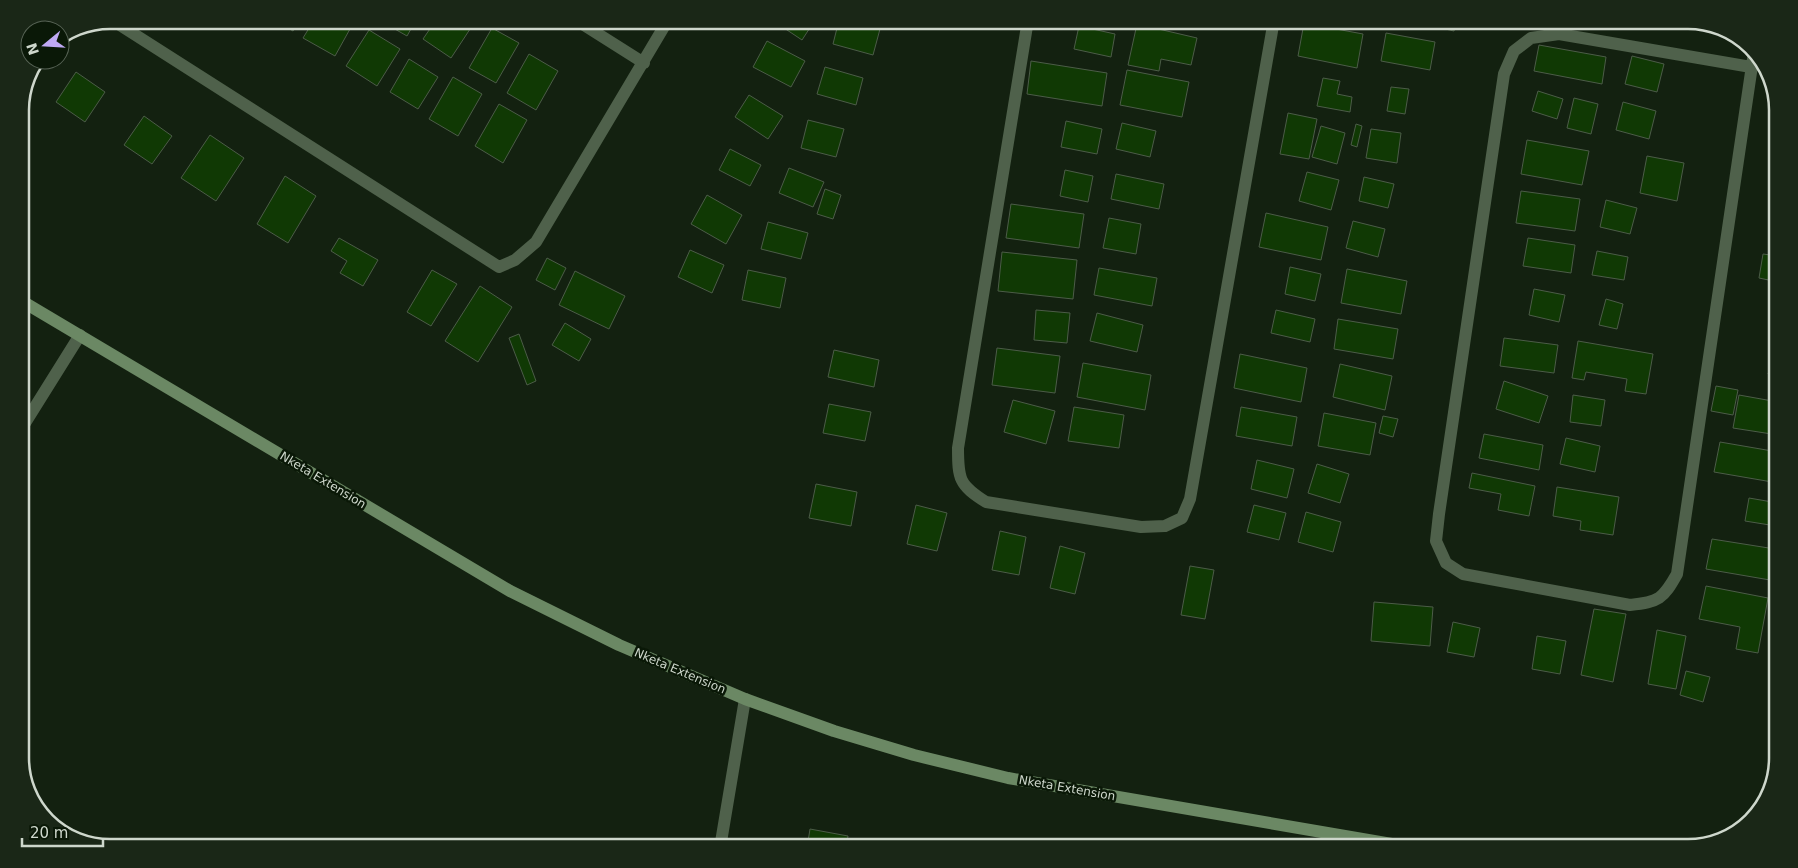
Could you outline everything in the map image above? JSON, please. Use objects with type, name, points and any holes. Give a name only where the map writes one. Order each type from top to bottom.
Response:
[{"type":"street","points":[[126,29],[499,267],[515,260],[536,242],[663,29]]},
{"type":"street","points":[[590,29],[644,63]]},
{"type":"street","points":[[1027,29],[958,448],[958,472],[969,491],[986,502],[1141,527],[1165,526],[1182,518],[1190,499],[1272,29]]},
{"type":"street","points":[[1751,67],[1559,34],[1531,38],[1514,51],[1504,74],[1436,541],[1446,562],[1463,574],[1630,605],[1650,603],[1667,592],[1677,574],[1752,60]]},
{"type":"street","name":"Nketa Extension","points":[[29,305],[510,591],[619,645],[746,699],[852,736],[914,755],[1008,778],[1363,839]]},
{"type":"street","points":[[29,417],[80,335]]},
{"type":"street","points":[[722,839],[746,699]]},
{"type":"building","points":[[308,29],[350,29],[335,56],[303,38]]},
{"type":"building","points":[[395,29],[411,29],[407,36]]},
{"type":"building","points":[[430,29],[470,29],[451,58],[423,39]]},
{"type":"building","points":[[491,29],[519,43],[496,83],[469,68]]},
{"type":"building","points":[[786,29],[809,29],[802,40]]},
{"type":"building","points":[[837,29],[880,29],[873,55],[833,44]]},
{"type":"building","points":[[1078,29],[1092,29],[1115,34],[1111,57],[1074,49]]},
{"type":"building","points":[[1136,29],[1158,29],[1197,38],[1191,65],[1161,59],[1159,71],[1128,65]]},
{"type":"building","points":[[1303,29],[1336,29],[1363,34],[1357,68],[1298,56]]},
{"type":"building","points":[[369,30],[400,49],[377,86],[346,66]]},
{"type":"building","points":[[1386,33],[1435,42],[1430,70],[1381,61]]},
{"type":"building","points":[[767,41],[805,61],[791,87],[753,67]]},
{"type":"building","points":[[1539,45],[1606,57],[1602,84],[1534,71]]},
{"type":"building","points":[[529,54],[558,71],[536,110],[507,93]]},
{"type":"building","points":[[1632,56],[1664,64],[1657,92],[1625,84]]},
{"type":"building","points":[[409,59],[438,77],[418,109],[390,92]]},
{"type":"building","points":[[1031,61],[1107,73],[1102,106],[1027,94]]},
{"type":"building","points":[[825,67],[863,78],[856,105],[817,94]]},
{"type":"building","points":[[1127,70],[1189,82],[1182,117],[1120,105]]},
{"type":"building","points":[[76,72],[105,92],[85,122],[56,102]]},
{"type":"building","points":[[453,77],[482,94],[458,136],[429,119]]},
{"type":"building","points":[[1323,78],[1340,81],[1337,94],[1352,97],[1350,112],[1317,106]]},
{"type":"building","points":[[1391,87],[1409,89],[1405,114],[1387,111]]},
{"type":"building","points":[[1538,91],[1563,99],[1557,119],[1532,111]]},
{"type":"building","points":[[749,95],[783,116],[768,139],[735,117]]},
{"type":"building","points":[[1574,98],[1598,104],[1591,134],[1567,128]]},
{"type":"building","points":[[1623,102],[1656,111],[1649,139],[1616,130]]},
{"type":"building","points":[[499,104],[527,120],[503,163],[475,146]]},
{"type":"building","points":[[1288,113],[1317,119],[1309,159],[1280,154]]},
{"type":"building","points":[[144,116],[172,136],[152,164],[124,145]]},
{"type":"building","points":[[808,120],[844,129],[836,157],[801,148]]},
{"type":"building","points":[[1066,121],[1102,129],[1097,154],[1061,147]]},
{"type":"building","points":[[1122,123],[1156,131],[1150,157],[1116,149]]},
{"type":"building","points":[[1356,124],[1362,126],[1357,147],[1351,145]]},
{"type":"building","points":[[1321,126],[1345,133],[1337,164],[1312,157]]},
{"type":"building","points":[[1371,129],[1401,133],[1397,163],[1366,158]]},
{"type":"building","points":[[210,135],[244,158],[216,201],[181,178]]},
{"type":"building","points":[[1527,140],[1589,151],[1582,185],[1521,174]]},
{"type":"building","points":[[730,149],[761,165],[750,186],[719,170]]},
{"type":"building","points":[[1647,156],[1684,163],[1677,201],[1640,193]]},
{"type":"building","points":[[789,168],[824,182],[813,207],[779,193]]},
{"type":"building","points":[[1065,170],[1093,176],[1088,202],[1060,196]]},
{"type":"building","points":[[1307,172],[1339,180],[1331,210],[1299,201]]},
{"type":"building","points":[[1116,174],[1164,184],[1159,209],[1111,199]]},
{"type":"building","points":[[285,176],[316,196],[288,243],[257,224]]},
{"type":"building","points":[[1364,177],[1394,184],[1388,208],[1359,201]]},
{"type":"building","points":[[825,189],[841,195],[833,219],[817,214]]},
{"type":"building","points":[[1521,191],[1580,199],[1575,231],[1516,223]]},
{"type":"building","points":[[707,195],[742,215],[726,244],[691,224]]},
{"type":"building","points":[[1606,200],[1637,208],[1630,234],[1600,227]]},
{"type":"building","points":[[1011,204],[1084,214],[1079,248],[1006,238]]},
{"type":"building","points":[[1266,213],[1328,227],[1321,260],[1259,247]]},
{"type":"building","points":[[1109,218],[1141,224],[1136,254],[1103,248]]},
{"type":"building","points":[[1353,221],[1385,229],[1378,257],[1346,248]]},
{"type":"building","points":[[768,222],[808,233],[801,259],[761,249]]},
{"type":"building","points":[[339,238],[378,260],[363,286],[340,273],[347,261],[331,251]]},
{"type":"building","points":[[1528,238],[1575,245],[1571,273],[1523,266]]},
{"type":"building","points":[[690,250],[724,265],[712,293],[678,277]]},
{"type":"building","points":[[1597,251],[1628,257],[1624,280],[1592,275]]},
{"type":"building","points":[[1002,252],[1077,260],[1073,299],[998,291]]},
{"type":"building","points":[[1763,254],[1769,255],[1769,280],[1759,278]]},
{"type":"building","points":[[547,258],[566,268],[555,290],[536,280]]},
{"type":"building","points":[[1290,267],[1321,274],[1315,301],[1285,294]]},
{"type":"building","points":[[1099,268],[1157,278],[1152,306],[1094,295]]},
{"type":"building","points":[[1347,269],[1407,281],[1401,314],[1341,303]]},
{"type":"building","points":[[432,270],[457,284],[431,326],[407,312]]},
{"type":"building","points":[[748,270],[786,278],[780,308],[742,300]]},
{"type":"building","points":[[575,271],[625,296],[609,329],[559,305]]},
{"type":"building","points":[[480,286],[512,307],[478,362],[445,341]]},
{"type":"building","points":[[1534,289],[1565,295],[1559,322],[1529,315]]},
{"type":"building","points":[[1606,299],[1623,304],[1617,329],[1599,325]]},
{"type":"building","points":[[1036,310],[1070,313],[1067,343],[1034,340]]},
{"type":"building","points":[[1276,310],[1315,319],[1310,342],[1271,333]]},
{"type":"building","points":[[1097,313],[1143,325],[1137,352],[1090,341]]},
{"type":"building","points":[[1338,319],[1398,329],[1393,359],[1334,349]]},
{"type":"building","points":[[565,323],[591,339],[579,361],[552,345]]},
{"type":"building","points":[[519,334],[536,381],[527,385],[509,338]]},
{"type":"building","points":[[1504,338],[1558,345],[1554,373],[1500,366]]},
{"type":"building","points":[[1578,341],[1653,354],[1646,394],[1625,391],[1627,379],[1586,372],[1584,380],[1572,378]]},
{"type":"building","points":[[997,348],[1060,356],[1055,393],[992,385]]},
{"type":"building","points":[[834,350],[879,360],[874,387],[828,377]]},
{"type":"building","points":[[1240,354],[1307,368],[1301,402],[1234,388]]},
{"type":"building","points":[[1083,363],[1151,375],[1145,410],[1077,397]]},
{"type":"building","points":[[1340,364],[1392,376],[1385,410],[1333,397]]},
{"type":"building","points":[[1504,381],[1548,396],[1539,423],[1496,409]]},
{"type":"building","points":[[1716,386],[1738,390],[1733,415],[1711,411]]},
{"type":"building","points":[[1573,395],[1605,400],[1601,426],[1570,422]]},
{"type":"building","points":[[1739,395],[1769,400],[1769,434],[1733,428]]},
{"type":"building","points":[[1013,400],[1055,411],[1046,444],[1004,432]]},
{"type":"building","points":[[829,404],[871,412],[865,441],[823,433]]},
{"type":"building","points":[[1074,407],[1124,415],[1119,448],[1068,441]]},
{"type":"building","points":[[1241,407],[1297,417],[1292,446],[1236,436]]},
{"type":"building","points":[[1324,413],[1376,423],[1370,455],[1318,446]]},
{"type":"building","points":[[1383,416],[1398,419],[1393,437],[1379,433]]},
{"type":"building","points":[[1484,434],[1543,445],[1539,470],[1479,458]]},
{"type":"building","points":[[1566,438],[1600,446],[1595,472],[1560,464]]},
{"type":"building","points":[[1720,442],[1769,450],[1769,481],[1714,472]]},
{"type":"building","points":[[1257,460],[1294,469],[1287,498],[1251,489]]},
{"type":"building","points":[[1317,464],[1349,474],[1340,503],[1308,493]]},
{"type":"building","points":[[1472,473],[1535,486],[1529,516],[1498,510],[1501,494],[1469,488]]},
{"type":"building","points":[[816,484],[857,492],[851,526],[809,518]]},
{"type":"building","points":[[1557,487],[1619,497],[1613,535],[1580,530],[1581,521],[1553,516]]},
{"type":"building","points":[[1749,498],[1769,501],[1769,525],[1745,521]]},
{"type":"building","points":[[916,505],[947,513],[937,551],[907,544]]},
{"type":"building","points":[[1254,505],[1286,513],[1279,540],[1247,532]]},
{"type":"building","points":[[1306,512],[1341,522],[1333,552],[1298,542]]},
{"type":"building","points":[[1000,531],[1026,537],[1019,575],[992,570]]},
{"type":"building","points":[[1712,539],[1769,548],[1769,580],[1706,569]]},
{"type":"building","points":[[1060,546],[1085,553],[1075,594],[1050,588]]},
{"type":"building","points":[[1190,566],[1214,570],[1205,619],[1181,615]]},
{"type":"building","points":[[1706,586],[1768,598],[1758,653],[1736,649],[1740,627],[1699,619]]},
{"type":"building","points":[[1374,602],[1433,607],[1430,646],[1371,641]]},
{"type":"building","points":[[1594,609],[1626,614],[1613,682],[1581,675]]},
{"type":"building","points":[[1453,622],[1480,628],[1474,657],[1447,652]]},
{"type":"building","points":[[1657,630],[1686,636],[1676,689],[1648,684]]},
{"type":"building","points":[[1537,636],[1566,641],[1560,674],[1532,669]]},
{"type":"building","points":[[1686,671],[1710,677],[1703,702],[1680,695]]},
{"type":"building","points":[[810,829],[848,836],[848,839],[808,839]]}]
